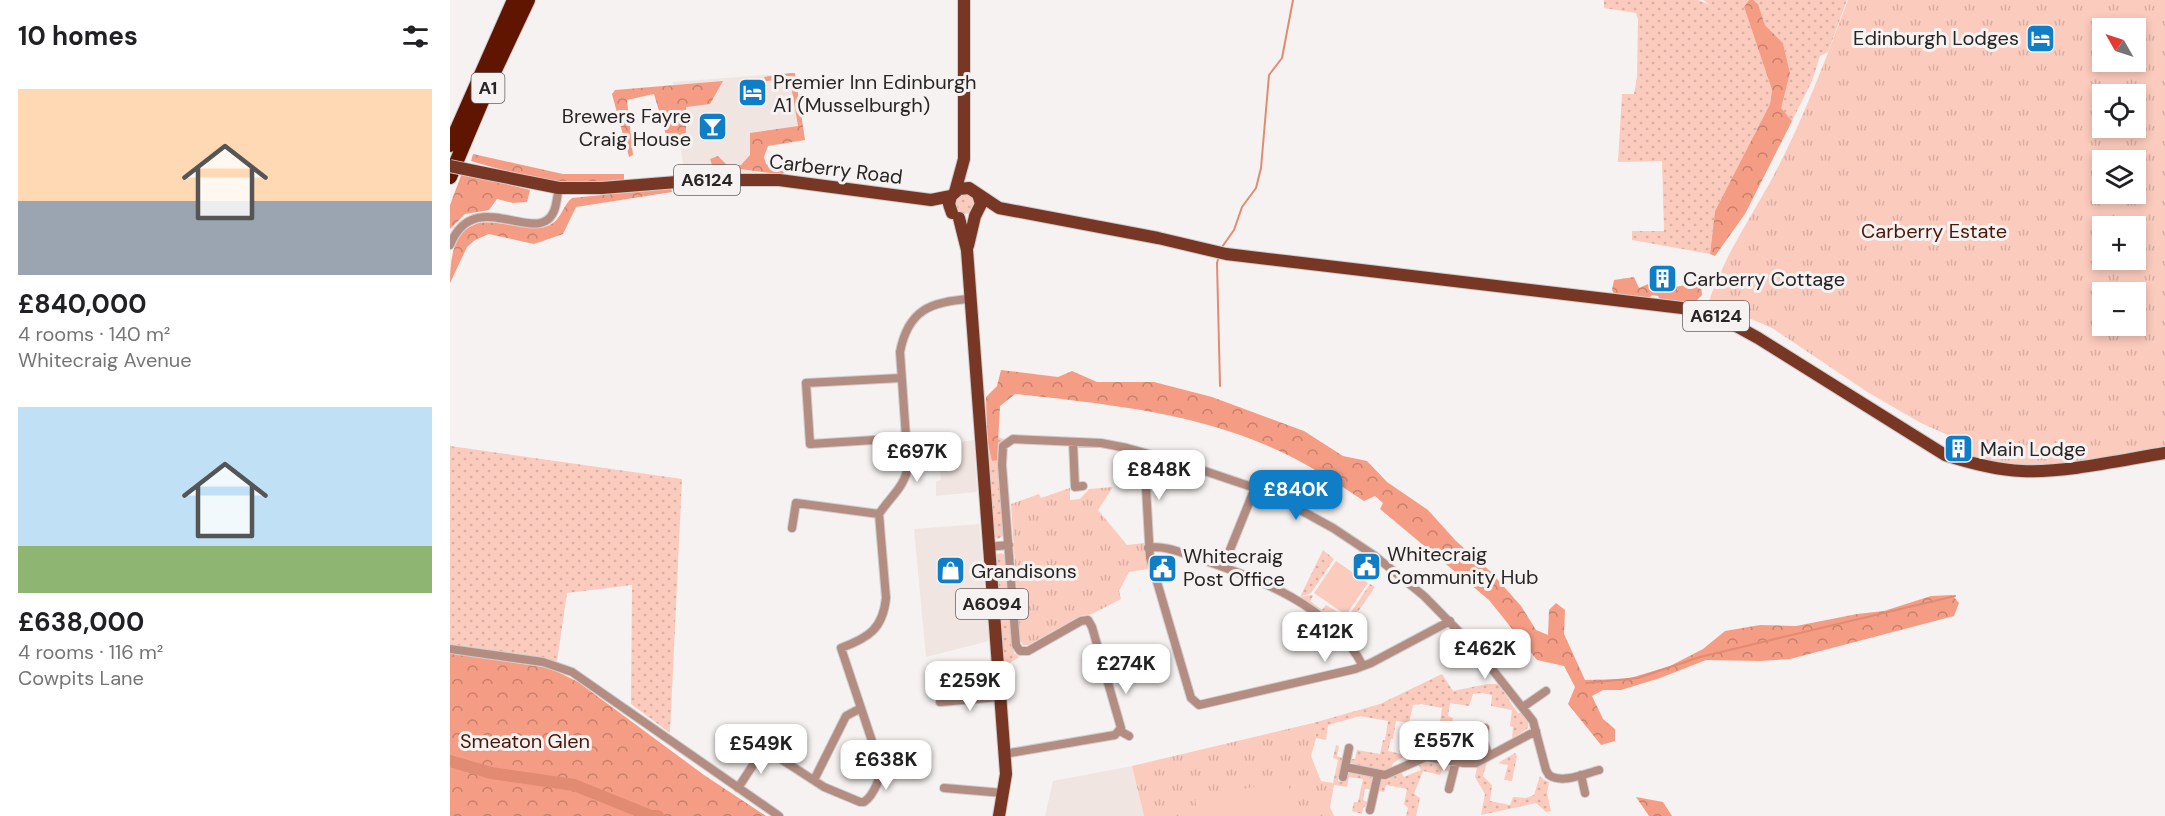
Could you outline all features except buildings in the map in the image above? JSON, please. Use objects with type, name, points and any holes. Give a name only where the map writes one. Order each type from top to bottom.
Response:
[{"type":"highway","name":"A1","points":[[450,145],[514,0]]},
{"type":"highway","name":"A1","points":[[450,177],[496,68],[528,0]]},
{"type":"main road","points":[[964,0],[964,159],[950,204],[956,215],[967,219],[976,215],[981,204],[964,159]]},
{"type":"main road","name":"Carberry Road","points":[[450,166],[559,188],[602,188],[702,180],[779,180],[931,200],[953,194]]},
{"type":"main road","points":[[953,194],[964,188],[976,192]]},
{"type":"main road","name":"A6124","points":[[976,192],[999,208],[1158,238],[1226,254],[1699,310],[1729,322],[1758,338],[1945,455],[1972,464],[2023,471],[2071,468],[2165,453]]},
{"type":"main road","name":"Carberry Road","points":[[931,200],[956,215]]},
{"type":"main road","name":"A6124","points":[[976,215],[999,208]]},
{"type":"main road","name":"A6094","points":[[956,215],[967,250],[987,547],[1006,774],[999,816]]},
{"type":"main road","name":"A6094","points":[[967,250],[976,215]]},
{"type":"street","points":[[450,245],[458,231],[471,219],[487,217],[537,224],[545,222],[554,212],[559,188]]},
{"type":"street","points":[[738,788],[764,748],[824,787],[860,802],[864,802],[871,795],[881,770],[841,648],[869,635],[876,628],[885,610],[879,514],[907,476],[900,352],[902,339],[914,318],[938,303],[971,299]]},
{"type":"street","points":[[901,378],[806,383],[810,444],[906,438]]},
{"type":"street","points":[[1004,753],[1115,735],[1120,731],[1121,724],[1088,620],[1081,621],[1028,651],[1018,649],[1002,465],[1003,446],[1013,439],[1111,445],[1144,453],[1255,488],[1311,514],[1350,538],[1394,571],[1450,621],[1477,650],[1533,721],[1549,775],[1558,779],[1599,770]]},
{"type":"street","points":[[1073,442],[1075,487],[1083,486]]},
{"type":"street","points":[[1144,453],[1151,567],[1194,702],[1203,706],[1364,666],[1450,621]]},
{"type":"street","points":[[1223,567],[1255,488]]},
{"type":"street","points":[[792,528],[796,503],[879,514]]},
{"type":"street","points":[[987,547],[1010,545]]},
{"type":"street","points":[[1149,548],[1165,548],[1223,567],[1280,592],[1314,612],[1342,637],[1364,666]]},
{"type":"street","points":[[450,649],[543,662],[572,672],[779,816]]},
{"type":"street","points":[[1523,707],[1546,691]]},
{"type":"street","points":[[940,702],[999,697]]},
{"type":"street","points":[[814,780],[846,716],[861,708]]},
{"type":"street","points":[[1485,728],[1483,740],[1490,756]]},
{"type":"street","points":[[1120,731],[1129,736]]},
{"type":"street","points":[[1345,767],[1378,774],[1390,774],[1426,757],[1476,763],[1536,731]]},
{"type":"street","points":[[1342,777],[1349,748]]},
{"type":"street","points":[[1449,789],[1456,761]]},
{"type":"street","points":[[1370,810],[1378,774]]},
{"type":"street","points":[[1581,775],[1585,793]]},
{"type":"street","points":[[944,788],[1004,793]]},
{"type":"shaded area","points":[[790,73],[798,126],[750,155],[753,174],[684,174],[673,82]]},
{"type":"shaded area","points":[[974,440],[977,492],[936,496],[936,481],[941,480],[939,445]]},
{"type":"shaded area","name":"Grandisons","points":[[979,524],[989,641],[926,657],[914,529]]},
{"type":"shaded area","points":[[1132,766],[1144,816],[1045,816],[1053,781]]},
{"type":"green space","points":[[1604,0],[1698,0],[1710,5],[1703,0],[1749,0],[1744,7],[1772,90],[1770,104],[1715,211],[1710,254],[1632,240],[1632,231],[1664,231],[1662,161],[1618,162],[1622,94],[1634,94],[1637,77],[1638,19],[1636,13],[1604,8]]},
{"type":"green space","points":[[1749,0],[1758,4],[1765,25],[1783,43],[1790,73],[1781,108],[1792,121],[1745,214],[1715,256],[1710,254],[1715,211],[1770,104],[1772,90],[1744,7]]},
{"type":"green space","points":[[1753,0],[1847,0],[1828,52],[1820,56],[1812,81],[1792,121],[1780,108],[1790,73],[1783,43],[1765,25],[1758,4]]},
{"type":"green space","name":"Carberry Estate","points":[[1848,0],[2165,0],[2165,448],[2035,467],[1965,457],[1968,444],[1921,423],[1869,393],[1772,328],[1744,316],[1707,307],[1729,254],[1775,173],[1814,88]]},
{"type":"green space","points":[[795,73],[805,140],[768,146],[764,157],[766,164],[784,171],[783,175],[712,165],[710,159],[718,156],[727,165],[741,165],[750,155],[750,133],[798,126],[790,79],[766,81],[764,77]]},
{"type":"green space","points":[[723,81],[710,104],[686,107],[686,141],[669,145],[654,94],[627,100],[633,155],[629,157],[612,94],[615,90]]},
{"type":"green space","points":[[473,154],[563,174],[624,174],[624,180],[585,183],[546,180],[471,161]]},
{"type":"green space","points":[[462,173],[530,190],[527,202],[513,203],[497,199],[489,210],[465,214],[450,229],[450,205]]},
{"type":"green space","points":[[671,188],[672,192],[576,207],[563,234],[534,244],[489,234],[475,240],[467,247],[450,283],[452,258],[457,241],[468,228],[476,224],[492,223],[542,228],[556,221],[572,198]]},
{"type":"green space","points":[[961,194],[969,194],[975,200],[975,208],[969,214],[961,214],[955,208],[955,200]]},
{"type":"green space","points":[[1634,277],[1639,288],[1648,284],[1653,291],[1686,285],[1695,279],[1701,284],[1702,295],[1692,305],[1660,300],[1658,296],[1652,295],[1647,300],[1615,295],[1612,290],[1614,280]]},
{"type":"green space","points":[[1001,370],[1058,377],[1072,371],[1097,382],[1154,382],[1212,397],[1304,431],[1343,456],[1367,461],[1387,482],[1428,510],[1456,541],[1490,571],[1521,606],[1536,630],[1548,635],[1549,610],[1556,603],[1565,610],[1564,634],[1585,680],[1627,679],[1670,666],[1703,649],[1725,631],[1760,625],[1796,626],[1884,611],[1931,596],[1952,595],[1959,603],[1954,616],[1790,659],[1706,660],[1621,690],[1603,690],[1592,696],[1603,719],[1615,729],[1615,741],[1601,745],[1568,704],[1575,687],[1564,666],[1537,660],[1489,600],[1380,509],[1383,503],[1375,496],[1364,501],[1285,453],[1198,422],[1138,410],[1015,394],[1000,406],[997,460],[992,461],[987,439],[986,397],[997,386]]},
{"type":"green space","points":[[988,434],[1004,439],[998,447],[1004,535],[998,539],[993,536]]},
{"type":"green space","points":[[450,446],[682,479],[670,733],[631,704],[632,585],[567,593],[557,661],[450,645]]},
{"type":"green space","points":[[1113,487],[1098,510],[1127,545],[1144,543],[1148,569],[1129,572],[1119,591],[1121,599],[1092,614],[1080,616],[1028,645],[1023,645],[1020,640],[1011,504],[1039,494],[1041,498],[1070,488],[1070,500],[1080,499],[1089,489]]},
{"type":"green space","points":[[1323,550],[1334,559],[1311,593],[1300,597]]},
{"type":"green space","points":[[1001,553],[1007,556],[1013,648],[1014,653],[1019,657],[1003,667],[995,555]]},
{"type":"green space","points":[[1336,561],[1368,583],[1346,615],[1314,593]]},
{"type":"green space","points":[[1370,584],[1375,587],[1355,616],[1340,629],[1301,597],[1312,595],[1310,601],[1322,610],[1326,605],[1347,618]]},
{"type":"green space","name":"Smeaton Glen","points":[[450,653],[550,668],[578,682],[704,775],[766,816],[450,816]]},
{"type":"green space","points":[[1442,674],[1453,691],[1498,684],[1518,713],[1522,713],[1528,720],[1528,728],[1512,739],[1513,727],[1510,726],[1512,710],[1491,706],[1492,695],[1482,693],[1473,694],[1469,706],[1450,703],[1448,716],[1453,718],[1451,729],[1448,731],[1439,729],[1442,708],[1421,704],[1413,705],[1409,723],[1396,721],[1388,751],[1406,755],[1393,763],[1390,771],[1383,772],[1349,763],[1349,759],[1355,759],[1357,750],[1380,754],[1388,721],[1360,716],[1328,725],[1326,740],[1316,738],[1313,723],[1380,704]]},
{"type":"green space","points":[[1313,723],[1316,738],[1311,756],[1321,781],[1334,785],[1330,807],[1334,816],[1144,816],[1132,766]]},
{"type":"green space","points":[[1455,731],[1465,733],[1461,752],[1473,754],[1472,758],[1433,752],[1411,756],[1414,746],[1451,750]]},
{"type":"green space","points":[[1336,745],[1339,746],[1337,756],[1343,758],[1338,781],[1344,782],[1346,775],[1350,772],[1372,777],[1371,789],[1365,789],[1363,800],[1369,803],[1363,808],[1362,814],[1352,811],[1354,802],[1358,802],[1363,779],[1349,777],[1347,787],[1333,783],[1338,760],[1333,758]]},
{"type":"green space","points":[[1515,753],[1517,756],[1512,781],[1504,780],[1508,765],[1498,763]]},
{"type":"green space","points":[[1426,762],[1449,765],[1449,771],[1442,770],[1440,775],[1423,771],[1414,794],[1420,798],[1416,816],[1406,816],[1408,808],[1404,804],[1407,789],[1386,785],[1384,792],[1378,791],[1379,781],[1401,772],[1404,777],[1421,770],[1418,764]]},
{"type":"green space","points":[[1487,762],[1483,776],[1492,785],[1490,801],[1510,805],[1513,797],[1526,798],[1534,795],[1540,776],[1549,782],[1547,793],[1551,811],[1546,812],[1536,803],[1481,815],[1485,794],[1475,777],[1477,767]]},
{"type":"green space","points":[[1287,779],[1296,816],[1199,816],[1195,800]]},
{"type":"green space","points":[[1636,797],[1663,802],[1672,816],[1649,816]]},
{"type":"waterway","points":[[1222,247],[1234,230],[1242,207],[1256,188],[1261,168],[1269,75],[1282,58],[1293,0]]},
{"type":"waterway","points":[[1219,256],[1217,263],[1220,386]]},
{"type":"waterway","points":[[1586,683],[1638,678],[1700,657],[1955,596]]},
{"type":"waterway","points":[[450,761],[491,773],[574,785],[651,816],[658,816]]},
{"type":"place","name":"Edinburgh Lodges","points":[[2040,38]]},
{"type":"place","name":"Premier Inn Edinburgh A1 (Musselburgh)","points":[[752,93]]},
{"type":"place","name":"Brewers Fayre Craig House","points":[[712,127]]},
{"type":"place","name":"Carberry Cottage","points":[[1662,279]]},
{"type":"place","name":"Main Lodge","points":[[1959,449]]},
{"type":"place","name":"Whitecraig Community Hub","points":[[1366,566]]},
{"type":"place","name":"Whitecraig Post Office","points":[[1162,568]]},
{"type":"place","name":"Grandisons","points":[[950,571]]}]
